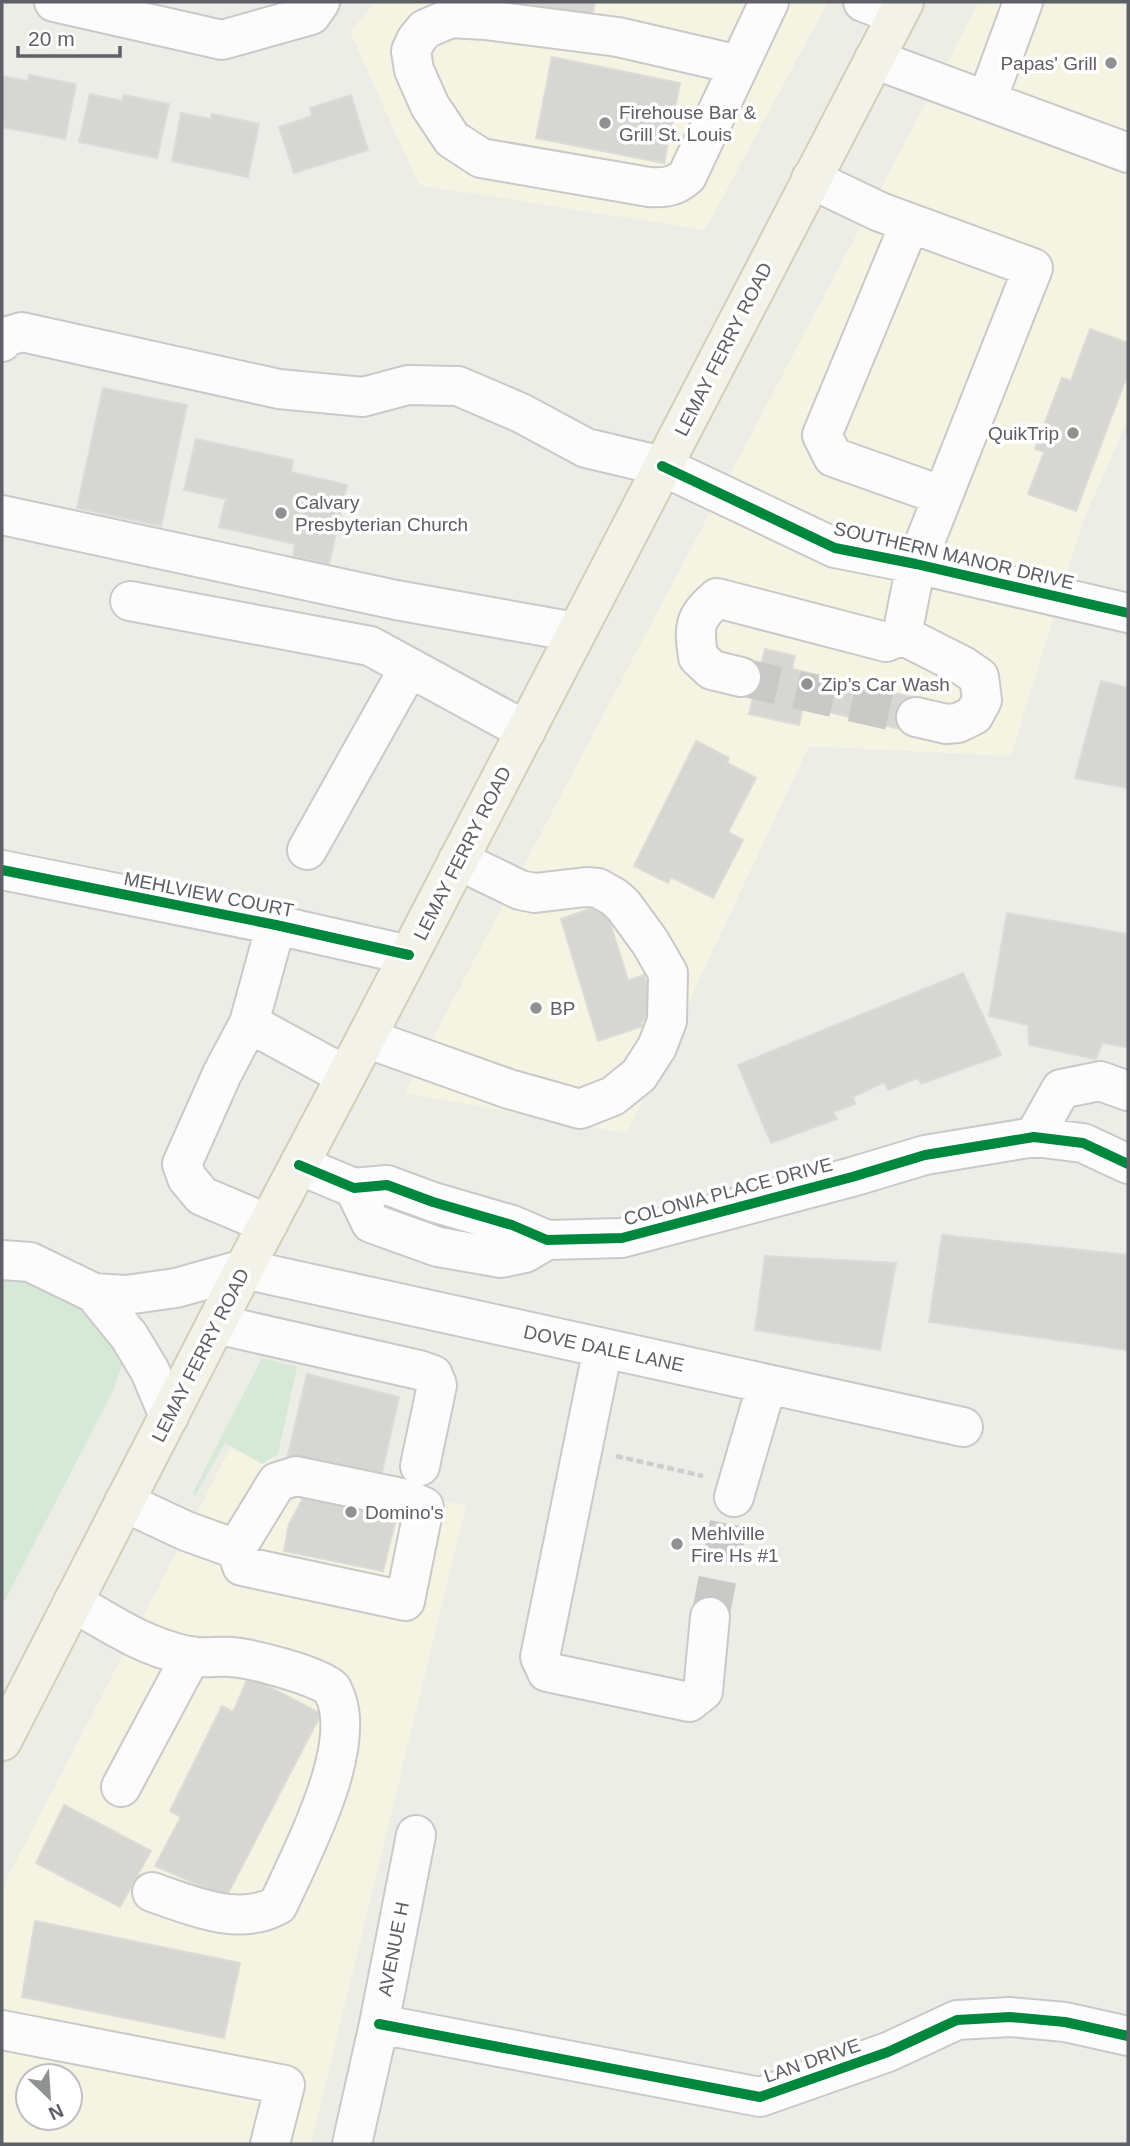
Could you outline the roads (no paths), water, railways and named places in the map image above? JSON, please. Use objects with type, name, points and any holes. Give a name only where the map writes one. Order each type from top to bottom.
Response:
[{"type":"main road","name":"LEMAY FERRY ROAD","points":[[2,1741],[244,1269],[901,8]]},
{"type":"street","points":[[54,2],[222,40],[311,15],[320,2]]},
{"type":"street","points":[[739,65],[618,37],[451,18],[425,29],[411,51],[414,70],[430,106],[452,139],[481,158],[666,188],[678,184],[687,176],[769,2]]},
{"type":"street","points":[[863,2],[901,8]]},
{"type":"street","points":[[987,100],[1023,2]]},
{"type":"street","points":[[874,59],[1128,153]]},
{"type":"street","points":[[811,178],[880,212],[1033,268],[916,564],[902,635]]},
{"type":"street","points":[[910,223],[822,435],[833,457],[943,496]]},
{"type":"street","name":"SOUTHERN MANOR DRIVE","points":[[2,342],[5,338],[22,332],[279,389],[324,394],[363,397],[408,385],[458,386],[521,413],[586,448],[662,466],[835,548],[1128,613]]},
{"type":"street","points":[[2,515],[396,600],[575,632]]},
{"type":"street","points":[[741,677],[712,670],[698,657],[694,630],[702,611],[717,597],[886,642],[902,635]]},
{"type":"street","points":[[130,601],[370,646],[526,731]]},
{"type":"street","points":[[902,635],[979,677],[982,700],[974,715],[958,723],[946,724],[916,717]]},
{"type":"street","points":[[307,849],[409,668]]},
{"type":"street","points":[[366,1038],[509,1089],[580,1108],[613,1096],[639,1075],[657,1047],[667,1021],[668,973],[650,942],[614,897],[598,888],[586,887],[535,893],[520,890],[458,860]]},
{"type":"street","name":"MEHLVIEW COURT","points":[[2,870],[276,925],[409,956]]},
{"type":"street","points":[[268,1224],[202,1195],[187,1178],[182,1164],[222,1074],[249,1023],[276,925]]},
{"type":"street","points":[[249,1023],[346,1076]]},
{"type":"street","points":[[1034,1136],[1061,1089],[1100,1081],[1128,1091]]},
{"type":"street","name":"COLONIA PLACE DRIVE","points":[[299,1165],[354,1188],[371,1223],[438,1247],[501,1258],[525,1253],[547,1240],[622,1238],[925,1155],[1034,1136],[1083,1143],[1128,1164]]},
{"type":"street","points":[[2,1260],[30,1262],[94,1293],[126,1295],[176,1289],[244,1269]]},
{"type":"street","name":"DOVE DALE LANE","points":[[244,1269],[963,1427]]},
{"type":"street","points":[[94,1293],[129,1336],[144,1360],[169,1416]]},
{"type":"street","points":[[216,1324],[433,1375],[437,1385],[419,1466]]},
{"type":"street","points":[[603,1348],[540,1657],[547,1672],[689,1702],[703,1691],[710,1617]]},
{"type":"street","points":[[739,1480],[767,1384]]},
{"type":"street","points":[[124,1502],[239,1558],[405,1601],[424,1507],[407,1500],[296,1476],[277,1482],[239,1558]]},
{"type":"street","points":[[73,1602],[139,1641],[191,1656],[234,1657],[309,1676],[332,1689],[338,1705],[341,1730],[338,1755],[314,1828],[278,1905],[266,1912],[240,1916],[192,1906],[152,1892]]},
{"type":"street","points":[[121,1787],[191,1656]]},
{"type":"street","name":"AVENUE H","points":[[352,2144],[379,2024],[416,1835]]},
{"type":"street","name":"LAN DRIVE","points":[[379,2024],[760,2097],[888,2052],[957,2020],[1010,2017],[1065,2022],[1128,2036]]},
{"type":"street","points":[[2,2030],[285,2085],[270,2144]]},
{"type":"tunnel","points":[[741,677],[916,717]]},
{"type":"tunnel","points":[[710,1617],[734,1497]]},
{"type":"place","name":"Papas' Grill","points":[[1111,63]]},
{"type":"place","name":"Firehouse Bar & Grill St. Louis","points":[[605,123]]},
{"type":"place","name":"QuikTrip","points":[[1073,433]]},
{"type":"place","name":"Calvary Presbyterian Church","points":[[281,513]]},
{"type":"place","name":"Zip’s Car Wash","points":[[807,684]]},
{"type":"place","name":"BP","points":[[536,1008]]},
{"type":"place","name":"Domino's","points":[[351,1512]]},
{"type":"place","name":"Mehlville Fire Hs #1","points":[[677,1544]]}]
